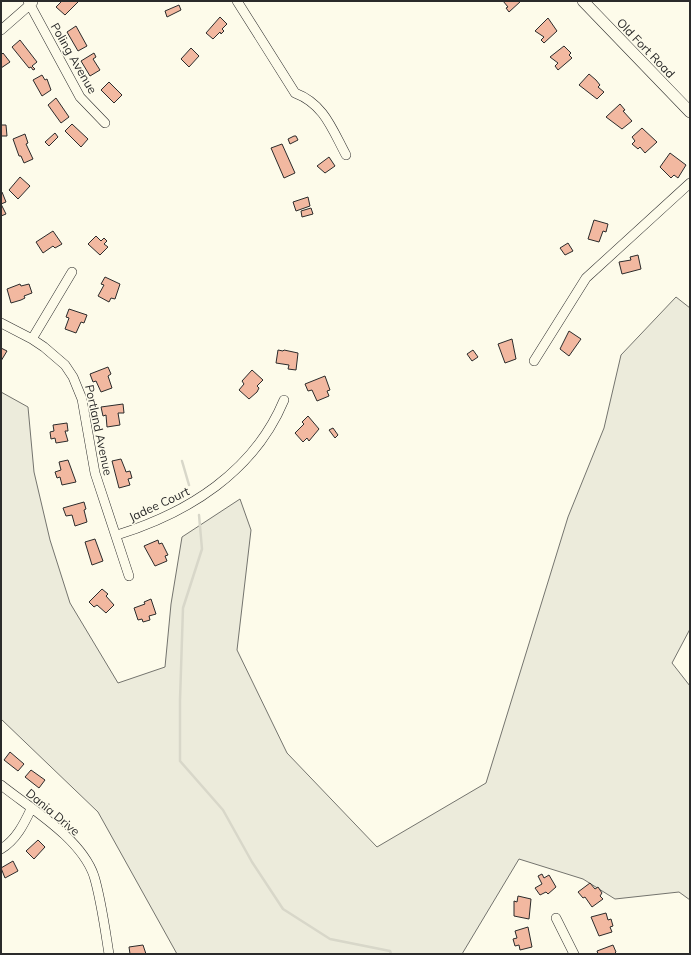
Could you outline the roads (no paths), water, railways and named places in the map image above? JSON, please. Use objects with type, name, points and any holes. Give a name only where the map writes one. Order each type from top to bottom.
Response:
[{"type":"main road","name":"Old Fort Road","points":[[583,1],[690,112]]},
{"type":"street","points":[[237,1],[295,93],[306,97],[319,108],[346,155]]},
{"type":"street","points":[[1,30],[30,2]]},
{"type":"street","name":"Poling Avenue","points":[[30,2],[80,97],[105,123]]},
{"type":"street","points":[[534,361],[586,278],[690,183]]},
{"type":"street","points":[[32,339],[72,272]]},
{"type":"street","name":"Portland Avenue","points":[[1,323],[32,339],[65,365],[77,384],[86,416],[95,473],[117,535],[129,576]]},
{"type":"street","name":"Jadee Court","points":[[117,535],[172,514],[204,496],[222,482],[243,463],[255,448],[277,416],[284,400]]},
{"type":"street","name":"Dania Drive","points":[[1,785],[62,832],[79,850],[93,875],[109,954]]},
{"type":"street","points":[[1,848],[13,839],[24,825],[31,809]]},
{"type":"street","points":[[556,918],[574,954]]},
{"type":"waterway","points":[[182,461],[189,485]]},
{"type":"waterway","points":[[199,515],[202,549],[183,608],[180,761],[223,810],[252,862],[283,909],[330,939],[390,951],[391,954]]}]
